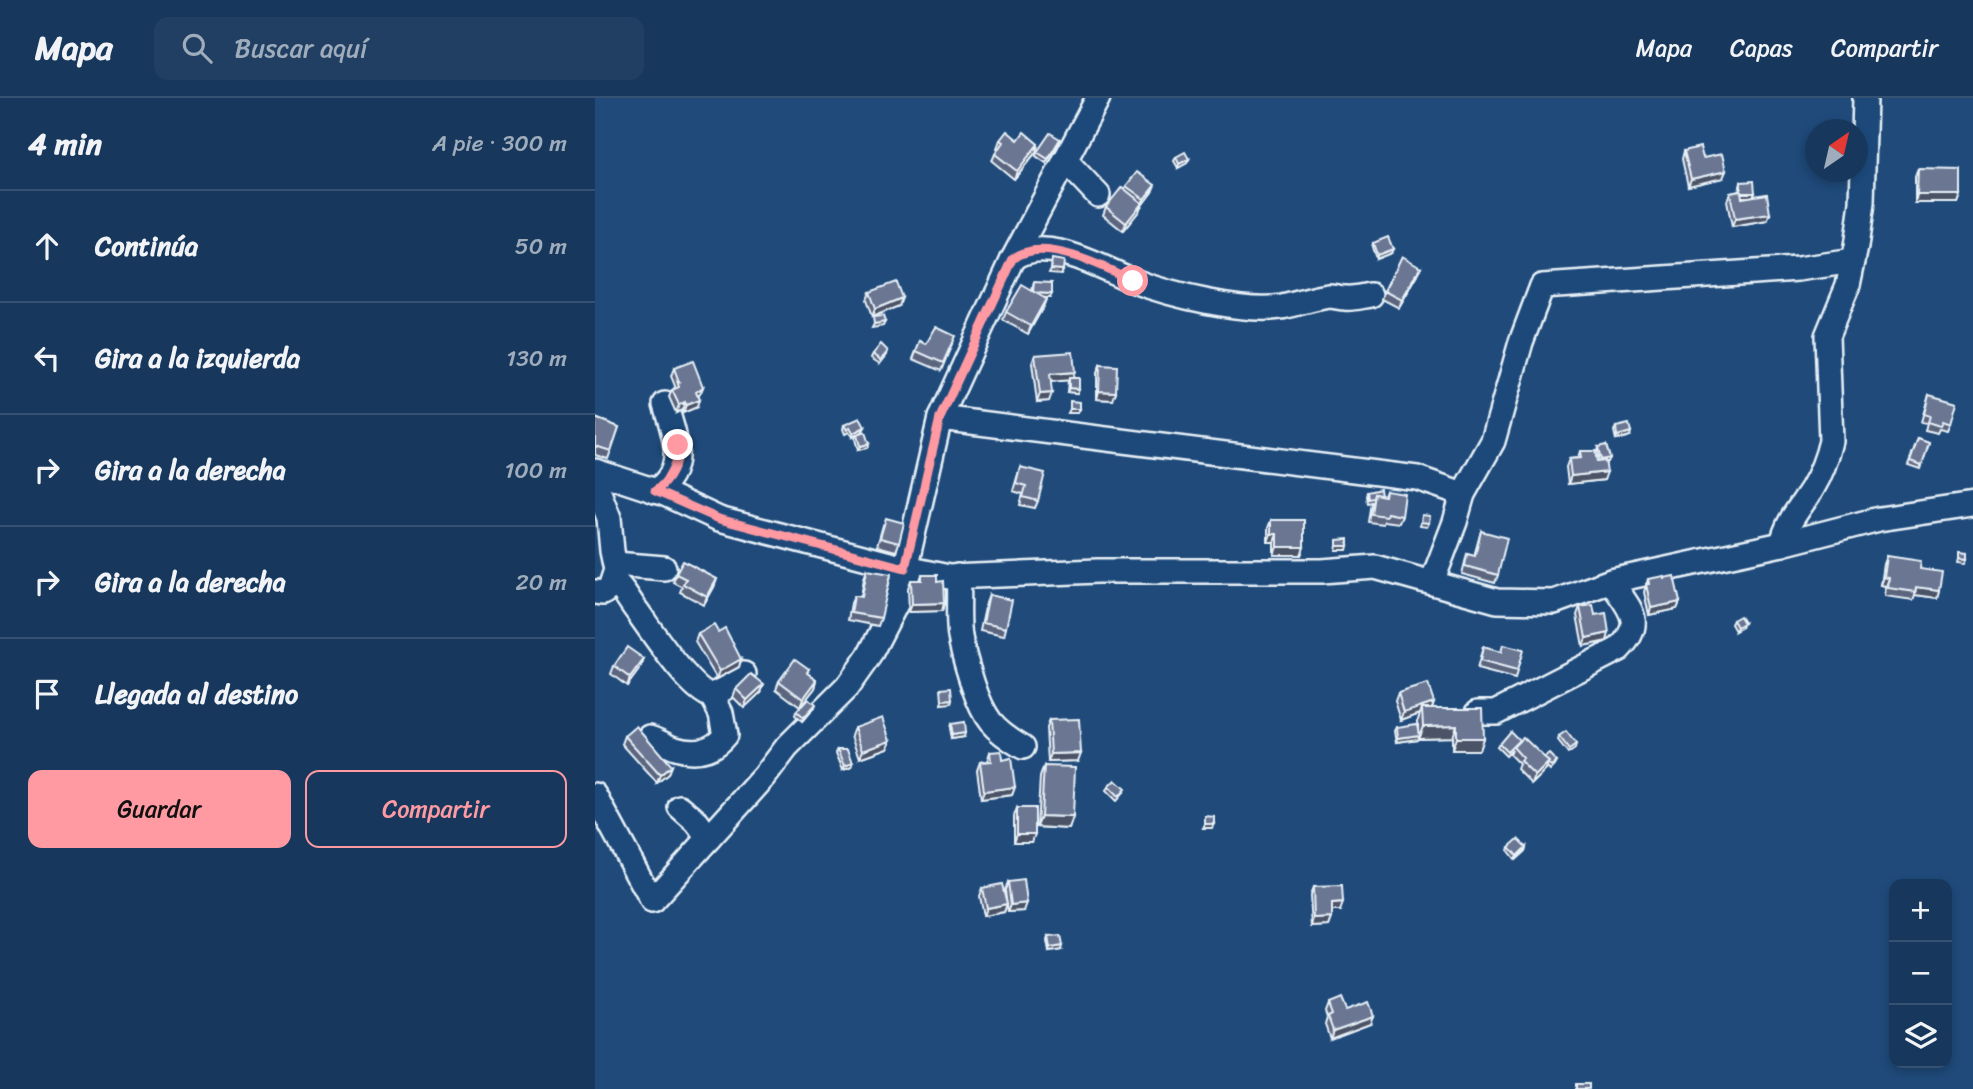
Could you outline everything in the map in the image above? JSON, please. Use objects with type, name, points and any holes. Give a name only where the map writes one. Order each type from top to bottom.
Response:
[{"type":"street","points":[[1782,544],[1785,528],[1811,489],[1828,455],[1831,441],[1827,336],[1848,285],[1853,261],[1862,203],[1865,98]]},
{"type":"street","points":[[595,795],[652,901],[787,747],[854,679],[898,600],[940,418],[1013,259],[1065,160],[1087,103]]},
{"type":"street","points":[[1065,160],[1098,195]]},
{"type":"street","points":[[1013,259],[1019,254],[1036,251],[1068,254],[1150,286],[1205,301],[1251,309],[1279,307],[1326,296],[1344,298],[1371,295]]},
{"type":"street","points":[[1432,582],[1463,494],[1493,441],[1521,342],[1542,286],[1798,269],[1853,261]]},
{"type":"street","points":[[655,491],[664,485],[678,458],[678,445],[665,404]]},
{"type":"street","points":[[940,418],[1417,478],[1463,494]]},
{"type":"street","points":[[595,471],[655,491],[719,519],[949,577],[1098,571],[1322,571],[1375,567],[1497,601],[1554,603],[1611,581],[1782,544],[1879,519],[1973,505]]},
{"type":"street","points":[[595,482],[609,518],[608,579]]},
{"type":"street","points":[[608,579],[664,568]]},
{"type":"street","points":[[958,576],[960,634],[964,660],[978,703],[986,718],[1009,739],[1023,747]]},
{"type":"street","points":[[608,579],[622,587],[635,609],[696,688],[712,696],[720,713],[725,735],[715,747],[695,752],[675,748],[649,737]]},
{"type":"street","points":[[1478,712],[1496,712],[1619,649],[1633,631],[1635,619],[1611,581]]},
{"type":"street","points":[[712,696],[744,674]]},
{"type":"street","points":[[680,807],[697,822],[709,838]]},
{"type":"building","points":[[1007,131],[1018,140],[1024,132],[1038,144],[1017,171],[995,154]]},
{"type":"building","points":[[1050,133],[1060,139],[1048,159],[1037,152]]},
{"type":"building","points":[[1700,147],[1703,158],[1722,154],[1726,171],[1691,179],[1684,151]]},
{"type":"building","points":[[1185,152],[1189,159],[1179,164],[1176,157]]},
{"type":"building","points":[[1918,169],[1961,170],[1961,195],[1917,195]]},
{"type":"building","points":[[1137,172],[1155,185],[1144,199],[1126,186]]},
{"type":"building","points":[[1754,181],[1755,193],[1741,193],[1741,182]]},
{"type":"building","points":[[1122,187],[1142,203],[1126,223],[1106,207]]},
{"type":"building","points":[[1741,191],[1742,198],[1767,194],[1770,214],[1735,219],[1730,193]]},
{"type":"building","points":[[1388,237],[1393,249],[1377,255],[1373,243]]},
{"type":"building","points":[[1402,256],[1421,267],[1402,300],[1385,291]]},
{"type":"building","points":[[1052,259],[1064,261],[1063,270],[1051,269]]},
{"type":"building","points":[[896,282],[902,298],[875,309],[869,292]]},
{"type":"building","points":[[1034,282],[1052,283],[1052,294],[1033,292]]},
{"type":"building","points":[[1022,285],[1046,299],[1031,326],[1006,312]]},
{"type":"building","points":[[883,316],[885,322],[874,324],[873,317]]},
{"type":"building","points":[[936,327],[955,336],[943,363],[916,351],[920,341],[926,344]]},
{"type":"building","points":[[881,344],[888,351],[881,360],[873,354]]},
{"type":"building","points":[[1073,352],[1075,372],[1050,374],[1052,393],[1040,394],[1035,355]]},
{"type":"building","points":[[693,361],[703,387],[696,392],[699,400],[679,405],[672,390],[679,387],[674,368]]},
{"type":"building","points":[[1100,365],[1117,366],[1116,392],[1099,391]]},
{"type":"building","points":[[1069,378],[1079,378],[1079,389],[1069,388]]},
{"type":"building","points":[[1929,394],[1957,402],[1951,424],[1943,421],[1941,426],[1928,422],[1930,416],[1924,414]]},
{"type":"building","points":[[1070,401],[1080,402],[1080,409],[1070,409]]},
{"type":"building","points":[[595,418],[619,427],[611,451],[595,446]]},
{"type":"building","points":[[860,418],[865,427],[853,433],[850,428],[847,430],[844,425]]},
{"type":"building","points":[[1629,424],[1631,432],[1617,436],[1616,427]]},
{"type":"building","points":[[865,432],[869,444],[860,446],[857,435]]},
{"type":"building","points":[[1918,438],[1929,442],[1922,465],[1910,461]]},
{"type":"building","points":[[1606,445],[1610,458],[1601,460],[1598,447]]},
{"type":"building","points":[[1580,451],[1595,451],[1597,462],[1605,461],[1607,472],[1571,476],[1569,459],[1581,458]]},
{"type":"building","points":[[1020,467],[1045,473],[1038,501],[1023,497],[1026,486],[1016,483]]},
{"type":"building","points":[[1380,489],[1381,496],[1374,494],[1373,498],[1368,499],[1367,492]]},
{"type":"building","points":[[1386,491],[1405,494],[1402,516],[1371,514],[1374,494],[1385,496]]},
{"type":"building","points":[[1422,515],[1430,516],[1429,523],[1421,522]]},
{"type":"building","points":[[886,518],[904,523],[899,543],[880,538]]},
{"type":"building","points":[[1271,520],[1304,520],[1304,547],[1277,547],[1277,534],[1271,534]]},
{"type":"building","points":[[1481,531],[1507,538],[1498,575],[1465,566],[1467,554],[1475,556]]},
{"type":"building","points":[[1348,539],[1348,546],[1337,546],[1337,540]]},
{"type":"building","points":[[1959,552],[1967,553],[1967,559],[1959,558]]},
{"type":"building","points":[[1887,556],[1921,561],[1920,569],[1942,572],[1939,590],[1916,587],[1915,592],[1888,588],[1889,578],[1884,577]]},
{"type":"building","points":[[683,561],[717,579],[707,597],[683,584],[686,579],[676,574]]},
{"type":"building","points":[[867,570],[891,574],[881,618],[851,613],[854,596],[862,597]]},
{"type":"building","points":[[922,575],[937,575],[937,582],[943,581],[944,603],[912,604],[911,580],[922,580]]},
{"type":"building","points":[[1674,576],[1680,602],[1651,608],[1646,584],[1649,584],[1648,579]]},
{"type":"building","points":[[989,595],[1012,600],[1006,628],[983,623]]},
{"type":"building","points":[[1593,605],[1595,615],[1606,613],[1609,633],[1586,638],[1580,607]]},
{"type":"building","points":[[1740,616],[1744,623],[1737,627],[1733,620]]},
{"type":"building","points":[[714,625],[718,632],[725,628],[741,659],[720,671],[698,634]]},
{"type":"building","points":[[1503,645],[1523,650],[1517,671],[1480,661],[1483,647],[1501,652]]},
{"type":"building","points":[[627,647],[644,659],[630,678],[614,666]]},
{"type":"building","points":[[795,659],[809,669],[807,672],[817,680],[803,699],[779,681]]},
{"type":"building","points":[[751,674],[764,684],[747,700],[736,689]]},
{"type":"building","points":[[1428,684],[1434,702],[1404,712],[1398,693]]},
{"type":"building","points":[[951,688],[952,700],[942,701],[941,689]]},
{"type":"building","points":[[808,699],[815,705],[803,718],[796,712]]},
{"type":"building","points":[[1422,708],[1482,708],[1483,738],[1456,738],[1456,725],[1423,726]]},
{"type":"building","points":[[883,717],[891,740],[863,750],[855,727]]},
{"type":"building","points":[[1079,719],[1081,753],[1051,754],[1049,720]]},
{"type":"building","points":[[964,722],[965,733],[952,735],[950,724]]},
{"type":"building","points":[[1417,724],[1419,735],[1398,738],[1397,727]]},
{"type":"building","points":[[637,726],[671,766],[660,775],[625,736]]},
{"type":"building","points":[[1510,731],[1519,740],[1507,752],[1499,744]]},
{"type":"building","points":[[1566,732],[1576,745],[1569,750],[1559,737]]},
{"type":"building","points":[[1523,737],[1549,762],[1535,776],[1520,761],[1523,758],[1513,747]]},
{"type":"building","points":[[838,749],[848,749],[853,763],[845,766]]},
{"type":"building","points":[[1001,751],[1002,760],[1011,758],[1015,787],[984,791],[980,762],[991,761],[990,752]]},
{"type":"building","points":[[1549,754],[1557,762],[1551,767],[1544,758]]},
{"type":"building","points":[[1044,766],[1075,767],[1073,817],[1041,816]]},
{"type":"building","points":[[1115,780],[1125,789],[1118,797],[1108,787]]},
{"type":"building","points":[[1017,808],[1035,808],[1035,834],[1017,834]]},
{"type":"building","points":[[1205,816],[1214,817],[1214,824],[1205,824]]},
{"type":"building","points":[[1518,839],[1526,847],[1517,856],[1509,847]]},
{"type":"building","points":[[1024,880],[1027,903],[1011,905],[1008,882]]},
{"type":"building","points":[[1002,884],[1007,904],[986,908],[982,888]]},
{"type":"building","points":[[1342,886],[1343,903],[1332,904],[1332,918],[1314,919],[1313,887]]},
{"type":"building","points":[[1060,936],[1062,946],[1050,948],[1048,937]]},
{"type":"building","points":[[1340,998],[1345,1010],[1368,1002],[1373,1016],[1333,1030],[1328,1016],[1332,1014],[1328,1003]]},
{"type":"building","points":[[1576,1084],[1589,1084],[1589,1089],[1576,1089]]},
{"type":"route","points":[[678,445],[678,458],[664,485],[655,491],[719,519],[905,568],[940,418],[1013,259],[1019,254],[1053,251],[1087,260],[1133,281]]}]
